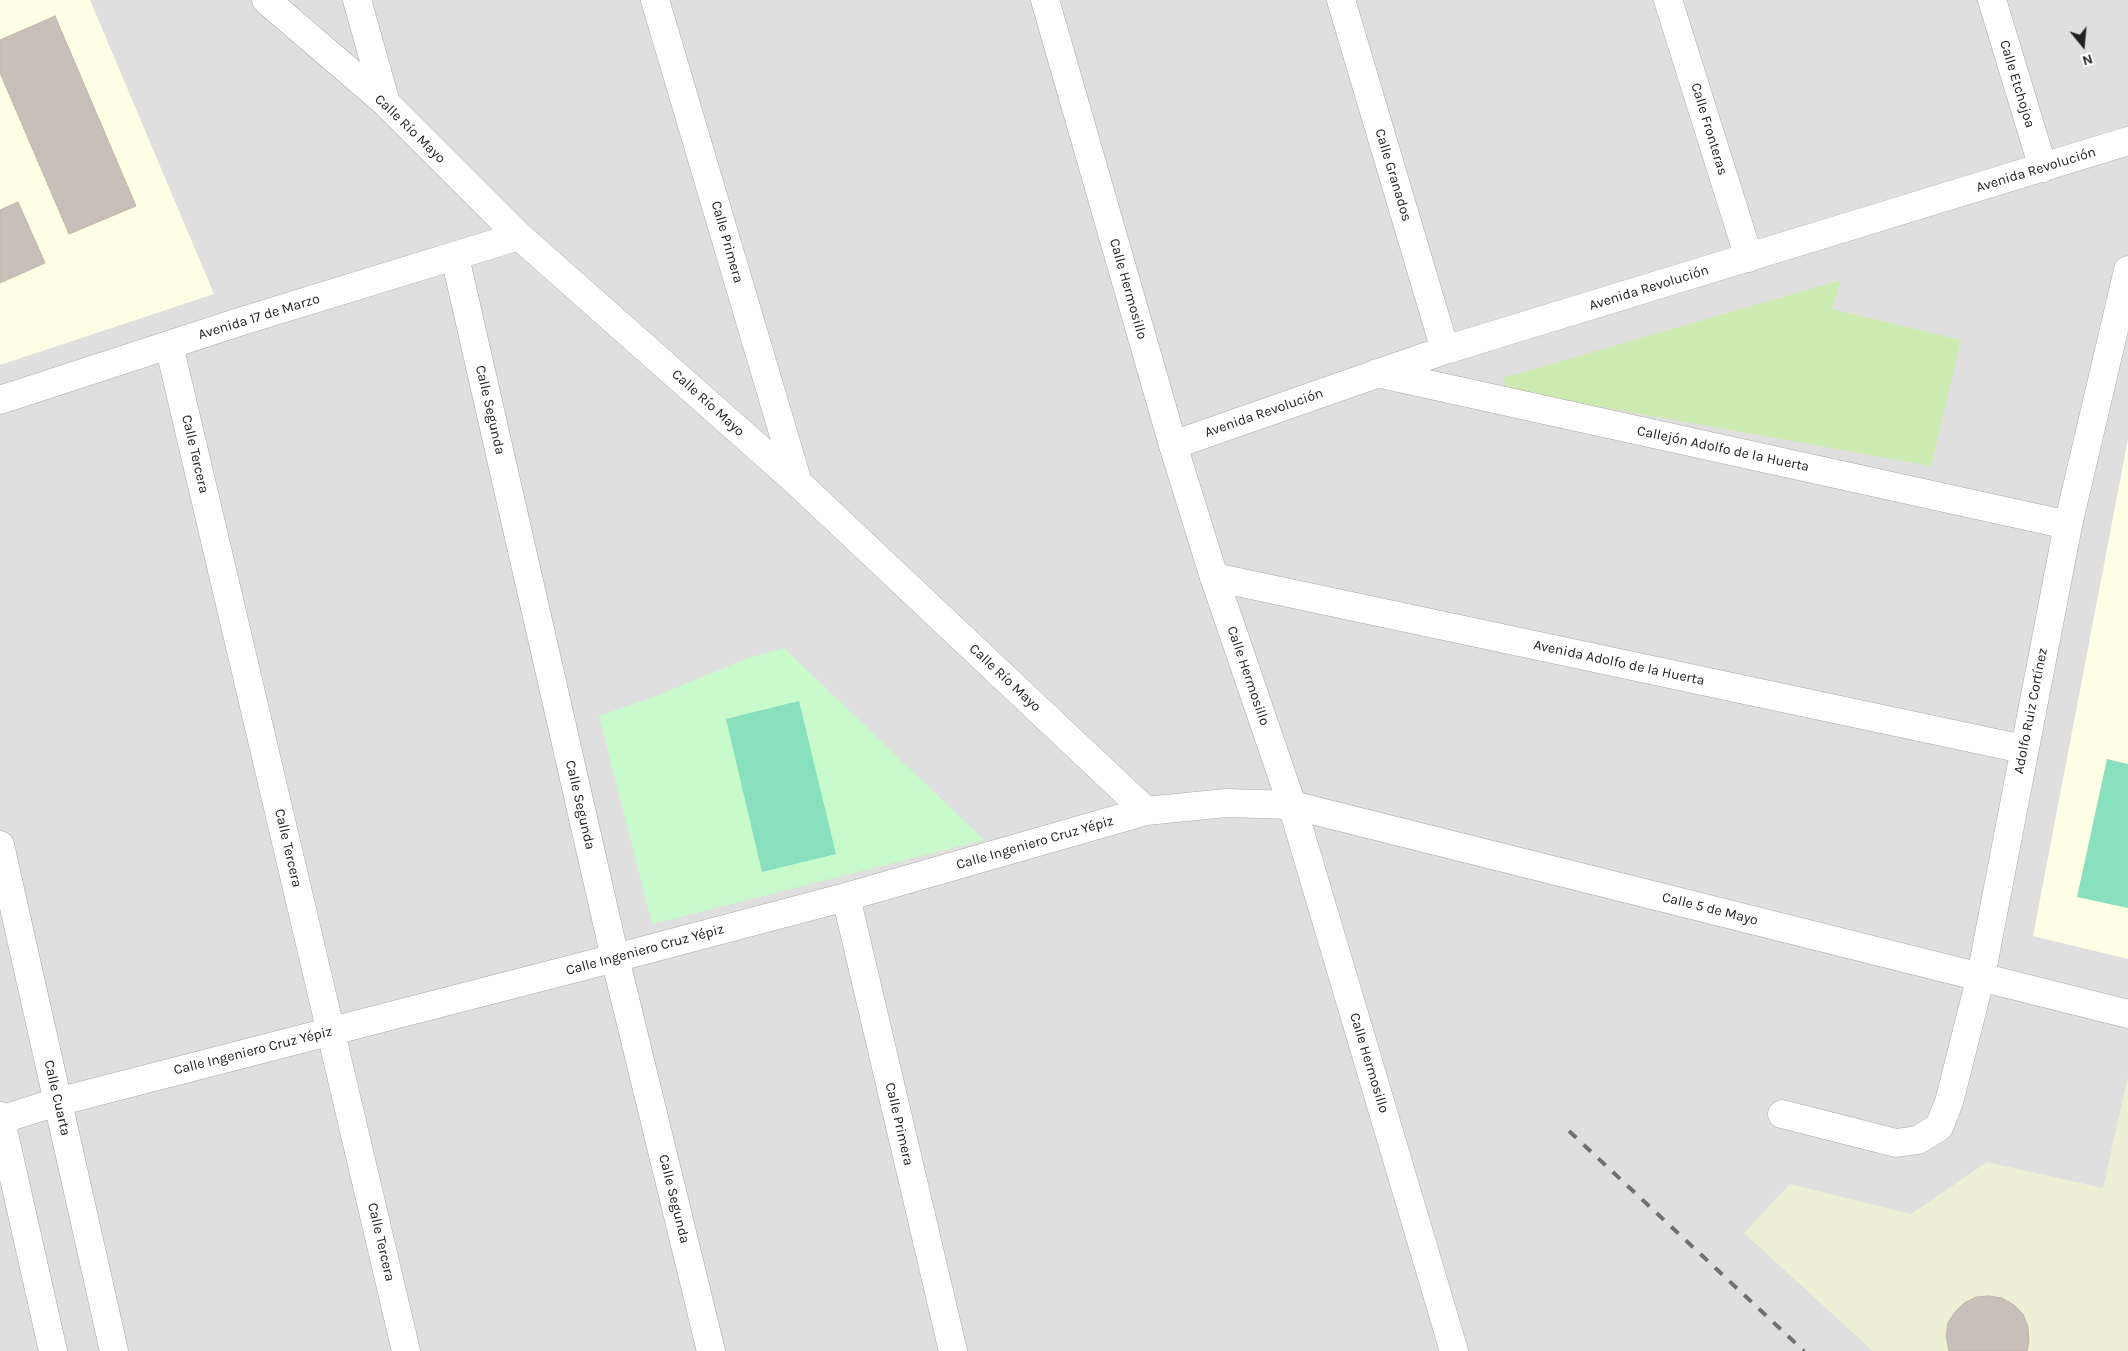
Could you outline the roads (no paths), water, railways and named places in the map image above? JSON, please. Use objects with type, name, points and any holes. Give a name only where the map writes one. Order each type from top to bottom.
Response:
[{"type":"street","name":"Calle Río Mayo","points":[[266,0],[386,104],[519,236],[798,483],[1146,811]]},
{"type":"street","points":[[358,0],[386,104]]},
{"type":"street","name":"Calle Primera","points":[[655,0],[798,483]]},
{"type":"street","name":"Calle Hermosillo","points":[[1045,0],[1173,445],[1214,577],[1292,805],[1454,1351]]},
{"type":"street","name":"Calle Granados","points":[[1341,0],[1445,350]]},
{"type":"street","name":"Calle Fronteras","points":[[1668,0],[1749,258]]},
{"type":"street","name":"Calle Etchojoa","points":[[1992,0],[2043,168]]},
{"type":"street","name":"Avenida Revolución","points":[[1173,445],[1445,350],[2128,141]]},
{"type":"street","name":"Avenida 17 de Marzo","points":[[0,400],[169,345],[519,236]]},
{"type":"street","name":"Calle Segunda","points":[[455,257],[616,958],[711,1351]]},
{"type":"street","name":"Adolfo Ruiz Cortínez","points":[[1782,1114],[1896,1142],[1918,1140],[1939,1127],[1950,1102],[1981,976],[2023,749],[2068,525],[2128,270]]},
{"type":"street","name":"Calle Tercera","points":[[169,345],[406,1351]]},
{"type":"street","name":"Callejón Adolfo de la Huerta","points":[[1377,373],[2068,525]]},
{"type":"street","name":"Avenida Adolfo de la Huerta","points":[[1214,577],[2023,749]]},
{"type":"street","name":"Calle Ingeniero Cruz Yépiz","points":[[0,1118],[616,958],[846,896],[1146,811],[1226,803],[1292,805]]},
{"type":"street","name":"Calle 5 de Mayo","points":[[1292,805],[2128,1014]]},
{"type":"street","name":"Calle Cuarta","points":[[0,844],[114,1351]]},
{"type":"street","name":"Calle Primera","points":[[846,896],[953,1351]]},
{"type":"street","points":[[0,1118],[53,1351]]},
{"type":"railway","points":[[1569,1131],[1804,1351]]}]
